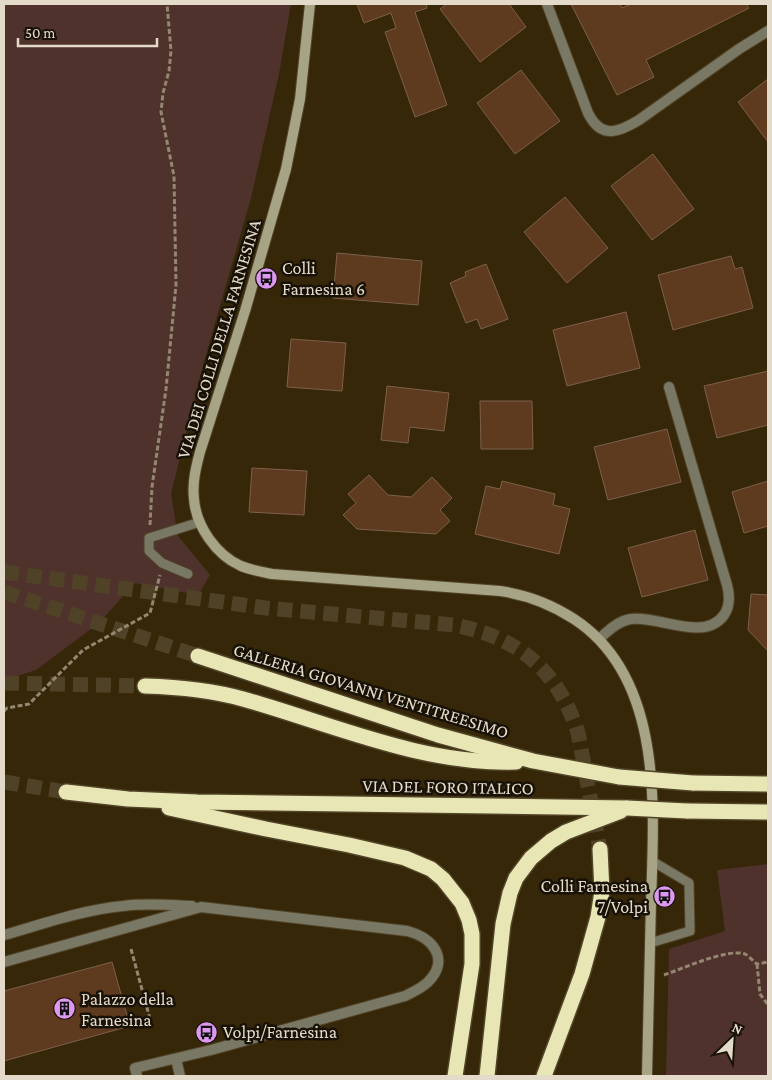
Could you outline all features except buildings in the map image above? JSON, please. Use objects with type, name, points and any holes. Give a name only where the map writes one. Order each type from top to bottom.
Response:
[{"type":"highway","name":"GALLERIA GIOVANNI VENTITREESIMO","points":[[198,656],[438,735],[533,761]]},
{"type":"highway","points":[[145,686],[196,689],[242,698],[399,746],[440,756],[481,761],[533,761]]},
{"type":"highway","name":"VIA DEL FORO ITALICO","points":[[533,761],[619,777],[693,783],[768,784]]},
{"type":"highway","points":[[66,792],[128,799],[266,829],[349,844],[405,858],[430,869],[443,879],[462,903],[472,934],[471,972],[456,1076]]},
{"type":"highway","name":"VIA DEL FORO ITALICO","points":[[128,799],[768,812]]},
{"type":"highway","points":[[488,1076],[503,924],[516,878],[531,858],[551,841],[566,832],[626,808]]},
{"type":"highway","points":[[544,1076],[582,974],[598,916],[602,891],[600,850]]},
{"type":"street","name":"VIA DEI COLLI DELLA FARNESINA","points":[[310,4],[300,99],[285,175],[195,472],[194,498],[200,522],[212,543],[225,556],[242,566],[254,570],[272,574],[517,594],[547,603],[584,626],[599,639],[612,655],[627,679],[643,727],[649,762],[652,798],[647,1076]]},
{"type":"street","points":[[546,4],[588,113],[596,125],[609,131],[623,129],[639,120],[738,49],[768,31]]},
{"type":"street","points":[[599,639],[620,623],[633,618],[690,628],[711,625],[720,619],[728,604],[727,585],[669,387]]},
{"type":"street","points":[[4,935],[87,912],[146,904],[201,907],[396,929],[420,934],[435,949],[438,958],[437,967],[428,983],[405,996],[176,1059],[136,1072]]},
{"type":"street","points":[[4,962],[201,907]]},
{"type":"street","points":[[176,1059],[180,1076]]},
{"type":"lane","points":[[188,574],[162,563],[149,551],[149,538],[200,522]]},
{"type":"lane","points":[[650,943],[690,931],[688,883],[652,862]]},
{"type":"path","points":[[149,538],[152,487],[166,389],[176,285],[174,176],[161,112],[162,93],[169,71],[171,51],[167,4]]},
{"type":"path","points":[[4,711],[7,708],[29,704],[83,650],[150,614],[158,588],[162,563]]},
{"type":"path","points":[[131,950],[150,1019]]},
{"type":"path","points":[[664,975],[729,954],[746,954],[757,964],[760,994],[768,1005]]},
{"type":"path","points":[[757,964],[768,962]]},
{"type":"shaded area","points":[[4,4],[291,4],[279,74],[251,198],[203,365],[171,494],[178,536],[210,575],[198,595],[135,583],[99,623],[36,670],[4,680]]},
{"type":"shaded area","points":[[768,864],[768,1076],[666,1076],[669,949],[725,931],[717,870]]},
{"type":"tunnel","points":[[4,572],[266,608],[454,625],[498,638],[516,648],[547,674],[570,711],[578,733],[600,849]]},
{"type":"tunnel","points":[[4,592],[198,656]]},
{"type":"tunnel","points":[[4,683],[145,686]]},
{"type":"tunnel","points":[[4,782],[66,792]]},
{"type":"place","name":"Colli Farnesina 6","points":[[266,278]]},
{"type":"place","name":"Colli Farnesina 7/Volpi","points":[[664,896]]},
{"type":"place","name":"Palazzo della Farnesina","points":[[65,1009]]},
{"type":"place","name":"Volpi/Farnesina","points":[[207,1032]]}]
